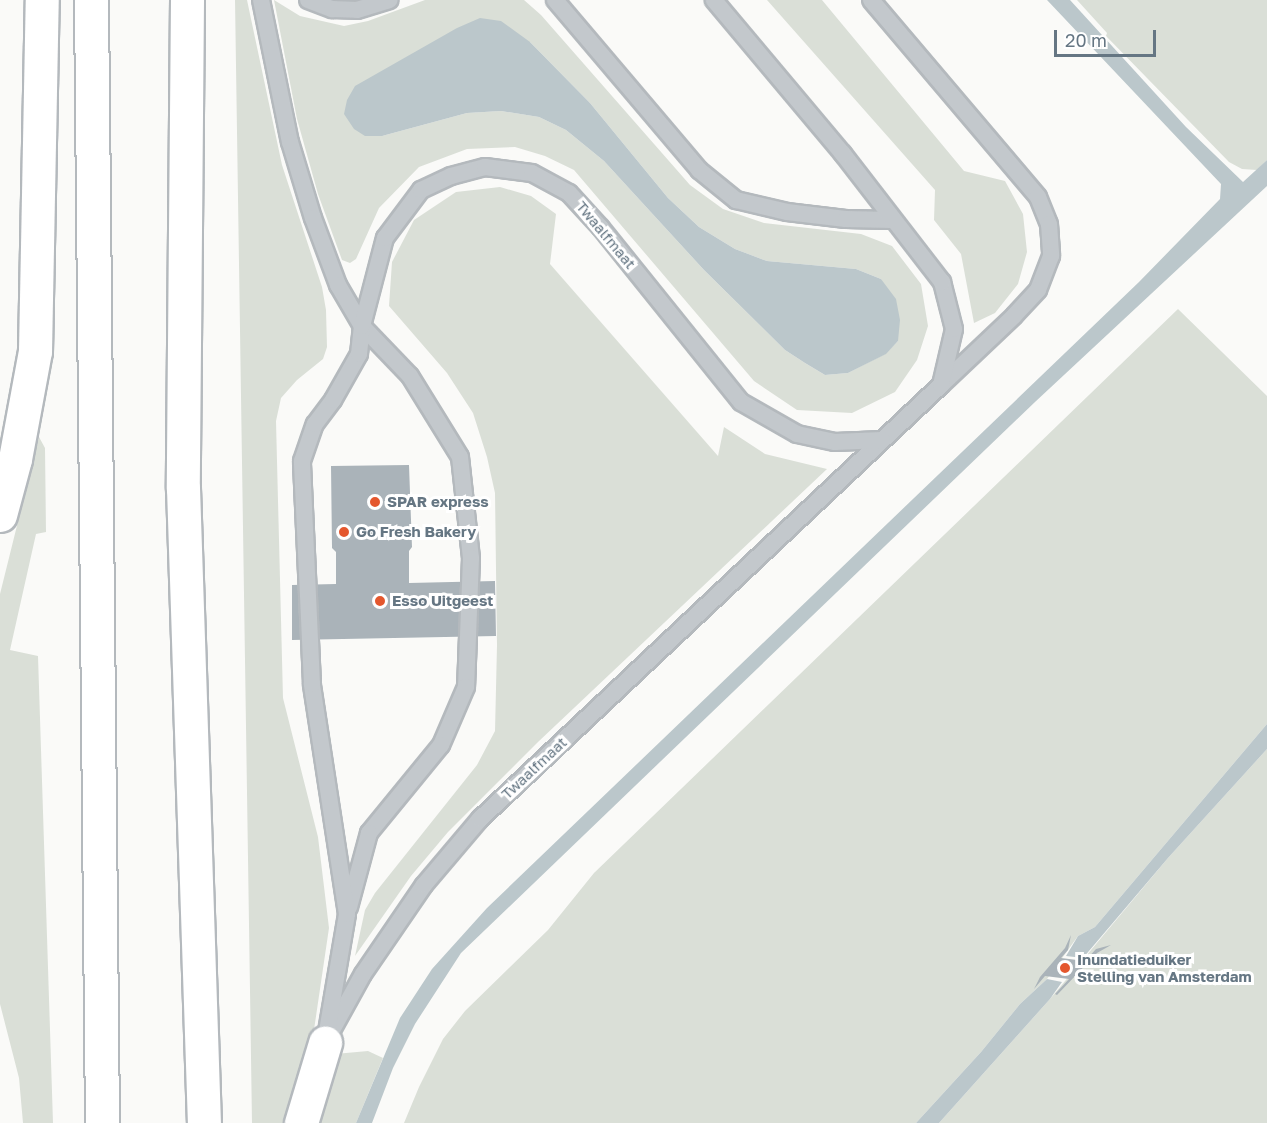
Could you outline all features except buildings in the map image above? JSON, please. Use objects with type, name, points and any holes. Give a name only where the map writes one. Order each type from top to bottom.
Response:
[{"type":"highway","points":[[0,515],[15,459],[34,351],[42,0]]},
{"type":"highway","points":[[91,0],[102,1123]]},
{"type":"highway","points":[[187,0],[183,488],[204,1123]]},
{"type":"highway","points":[[301,1123],[325,1043]]},
{"type":"lane","name":"Twaalfmaat","points":[[261,0],[290,142],[313,218],[338,285],[362,326],[410,376],[460,457],[471,558],[466,687],[441,745],[369,833],[346,914],[325,1043]]},
{"type":"lane","points":[[308,0],[332,9],[357,10],[390,0]]},
{"type":"lane","points":[[555,0],[699,170],[736,200],[787,212],[846,219],[892,220]]},
{"type":"lane","points":[[714,0],[843,154],[942,282],[954,329],[941,385]]},
{"type":"lane","name":"Twaalfmaat","points":[[325,1043],[363,974],[424,885],[480,819],[1014,316],[1038,290],[1051,256],[1049,224],[1038,197],[871,0]]},
{"type":"lane","name":"Twaalfmaat","points":[[346,914],[312,684],[302,461],[315,424],[333,400],[359,354],[362,326],[385,238],[420,190],[451,176],[485,167],[532,173],[569,193],[601,228],[741,402],[797,434],[835,442],[882,440]]},
{"type":"shaded area","points":[[235,0],[247,0],[282,165],[322,287],[326,310],[327,347],[323,359],[297,380],[281,398],[276,421],[283,698],[318,837],[329,928],[310,1057],[292,1123],[252,1123]]},
{"type":"shaded area","points":[[274,0],[300,16],[344,26],[368,21],[425,0],[524,0],[541,15],[690,185],[723,209],[764,223],[861,234],[892,246],[921,284],[928,326],[917,360],[895,392],[852,413],[797,410],[754,381],[574,170],[545,156],[515,147],[467,149],[419,167],[379,208],[356,259],[350,263],[342,260],[318,194],[297,119]],"holes":[[[530,42],[590,103],[668,198],[699,227],[735,249],[767,261],[856,269],[881,279],[898,341],[885,354],[848,373],[825,375],[805,363],[785,350],[704,270],[604,161],[566,130],[539,117],[501,111],[467,113],[382,136]]]},
{"type":"shaded area","points":[[767,0],[822,0],[964,171],[1005,181],[1023,214],[1027,252],[1018,284],[995,313],[974,323],[961,254],[934,220],[935,190]]},
{"type":"shaded area","points":[[1047,0],[1070,0],[1186,127],[1243,182],[1267,160],[1267,186],[1035,402],[461,953],[415,1024],[393,1068],[372,1123],[356,1123],[400,1018],[432,969],[487,908],[1139,282],[1220,199],[1221,184]]},
{"type":"shaded area","points":[[1077,0],[1267,0],[1267,160],[1257,170],[1242,169],[1229,162],[1106,36],[1107,33]]},
{"type":"shaded area","points":[[480,18],[501,21],[530,42],[590,103],[668,198],[699,227],[735,249],[767,261],[856,269],[881,279],[896,299],[900,320],[898,341],[886,354],[848,373],[825,375],[805,363],[785,350],[704,270],[604,161],[566,130],[539,117],[501,111],[467,113],[382,136],[365,136],[354,129],[344,114],[347,100],[355,86],[457,28]]},
{"type":"shaded area","points":[[500,187],[531,196],[556,214],[550,264],[718,456],[724,427],[765,454],[827,469],[538,742],[448,832],[411,876],[355,956],[365,910],[375,893],[477,765],[495,731],[497,645],[495,493],[487,457],[473,413],[447,373],[389,306],[392,262],[414,220],[456,192]]},
{"type":"shaded area","points":[[1178,309],[1267,396],[1267,724],[1095,927],[1078,936],[1047,979],[1020,1004],[981,1052],[916,1123],[404,1123],[443,1039],[465,1011],[548,930],[594,873]]},
{"type":"shaded area","points":[[39,437],[45,448],[46,532],[36,534],[10,650],[38,656],[53,1123],[23,1123],[19,1078],[0,1004],[0,594]]},
{"type":"shaded area","points":[[1267,724],[1267,749],[1168,858],[1083,958],[1066,956],[1078,936],[1095,927]]},
{"type":"shaded area","points":[[1267,749],[1267,1123],[939,1123],[1050,999],[1168,858]]},
{"type":"shaded area","points":[[1047,979],[1062,982],[1050,999],[939,1123],[916,1123],[981,1052],[1020,1004]]},
{"type":"shaded area","points":[[368,1051],[383,1058],[356,1123],[311,1123],[335,1054]]},
{"type":"place","name":"SPAR express","points":[[375,502]]},
{"type":"place","name":"Go Fresh Bakery","points":[[344,532]]},
{"type":"place","name":"Esso Uitgeest","points":[[380,601]]},
{"type":"place","name":"Inundatieduiker Stelling van Amsterdam","points":[[1065,968]]}]
